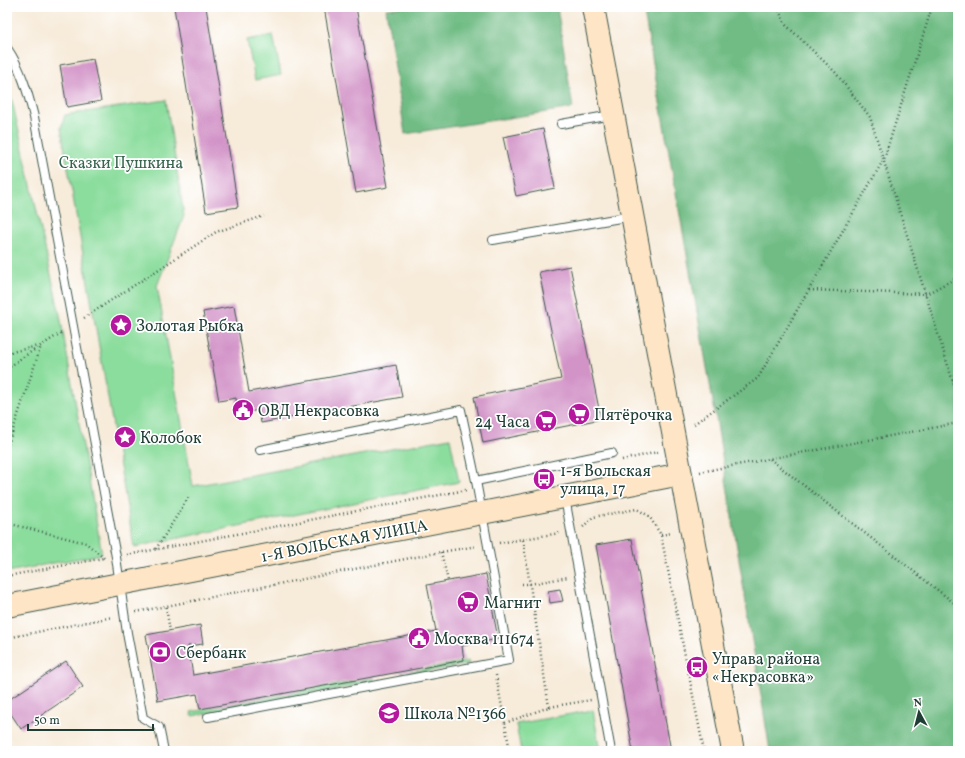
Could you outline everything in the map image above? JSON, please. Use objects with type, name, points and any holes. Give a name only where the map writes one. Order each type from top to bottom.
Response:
[{"type":"street","points":[[593,7],[733,751]]},
{"type":"street","name":"1-Я ВОЛЬСКАЯ УЛИЦА","points":[[7,606],[682,474]]},
{"type":"lane","points":[[7,48],[12,55],[22,78],[34,117],[116,557],[127,633],[143,718],[159,727],[164,751]]},
{"type":"lane","points":[[561,124],[614,115]]},
{"type":"lane","points":[[493,240],[632,216]]},
{"type":"lane","points":[[208,717],[508,660],[488,545],[461,410],[260,450]]},
{"type":"lane","points":[[476,485],[612,453]]},
{"type":"lane","points":[[565,498],[611,751]]},
{"type":"path","points":[[777,7],[786,25],[835,72],[870,117],[954,385],[958,390]]},
{"type":"path","points":[[694,424],[758,378],[884,159],[932,7]]},
{"type":"path","points":[[7,369],[20,359],[216,232],[264,216]]},
{"type":"path","points":[[809,290],[926,294],[958,277]]},
{"type":"path","points":[[7,353],[41,346]]},
{"type":"path","points":[[7,448],[41,346]]},
{"type":"path","points":[[682,474],[770,459],[958,423]]},
{"type":"path","points":[[621,460],[629,459]]},
{"type":"path","points":[[770,459],[958,606]]},
{"type":"path","points":[[7,576],[156,550],[476,485]]},
{"type":"path","points":[[156,550],[190,495]]},
{"type":"path","points":[[7,638],[442,552],[579,530],[593,517],[637,509],[649,516],[661,535],[704,751]]},
{"type":"path","points":[[7,523],[86,543],[104,558]]},
{"type":"path","points":[[523,540],[549,707]]},
{"type":"path","points":[[442,552],[448,581]]},
{"type":"path","points":[[522,584],[530,584],[579,575]]},
{"type":"path","points":[[166,607],[170,631]]},
{"type":"path","points":[[494,663],[510,751]]},
{"type":"path","points":[[505,723],[549,707],[601,698]]},
{"type":"green space","points":[[402,7],[557,7],[573,108],[405,134],[386,9]]},
{"type":"green space","points":[[643,7],[958,7],[958,751],[770,751],[717,424]]},
{"type":"green space","points":[[273,35],[281,75],[255,80],[247,40]]},
{"type":"green space","points":[[7,78],[60,315],[102,554],[7,572]]},
{"type":"green space","name":"Сказки Пушкина","points":[[166,100],[184,216],[157,286],[193,486],[450,438],[459,482],[134,547],[61,128],[65,115]]},
{"type":"green space","points":[[468,661],[469,664],[402,676],[402,673]]},
{"type":"green space","points":[[374,678],[374,682],[192,716],[191,712]]},
{"type":"green space","points":[[593,710],[600,751],[521,751],[516,724]]},
{"type":"building","points":[[174,7],[206,7],[238,207],[206,212]]},
{"type":"building","points":[[324,7],[356,7],[388,187],[356,193]]},
{"type":"building","points":[[93,59],[101,101],[67,107],[60,65]]},
{"type":"building","points":[[543,129],[555,188],[516,196],[503,137]]},
{"type":"building","points":[[570,266],[601,419],[483,443],[474,397],[561,379],[539,272]]},
{"type":"building","points":[[234,306],[249,392],[396,365],[402,397],[261,423],[259,410],[238,414],[236,398],[219,401],[203,312]]},
{"type":"building","points":[[632,539],[671,751],[633,751],[596,545]]},
{"type":"building","points":[[486,574],[498,639],[462,646],[464,660],[200,709],[197,694],[158,701],[146,635],[200,625],[203,644],[188,646],[193,675],[436,631],[427,585]]},
{"type":"building","points":[[560,589],[563,601],[550,603],[548,591]]},
{"type":"building","points":[[66,661],[83,687],[21,729],[7,708],[7,701]]},
{"type":"place","name":"Золотая Рыбка","points":[[121,325]]},
{"type":"place","name":"ОВД Некрасовка","points":[[243,410]]},
{"type":"place","name":"Пятёрочка","points":[[579,414]]},
{"type":"place","name":"24 Часа","points":[[546,421]]},
{"type":"place","name":"Колобок","points":[[125,437]]},
{"type":"place","name":"1-я Вольская улица, 17","points":[[544,479]]},
{"type":"place","name":"Магнит","points":[[468,602]]},
{"type":"place","name":"Москва 111674","points":[[419,638]]},
{"type":"place","name":"Сбербанк","points":[[160,652]]},
{"type":"place","name":"Управа района «Некрасовка»","points":[[697,667]]},
{"type":"place","name":"Школа №1366","points":[[389,713]]}]
